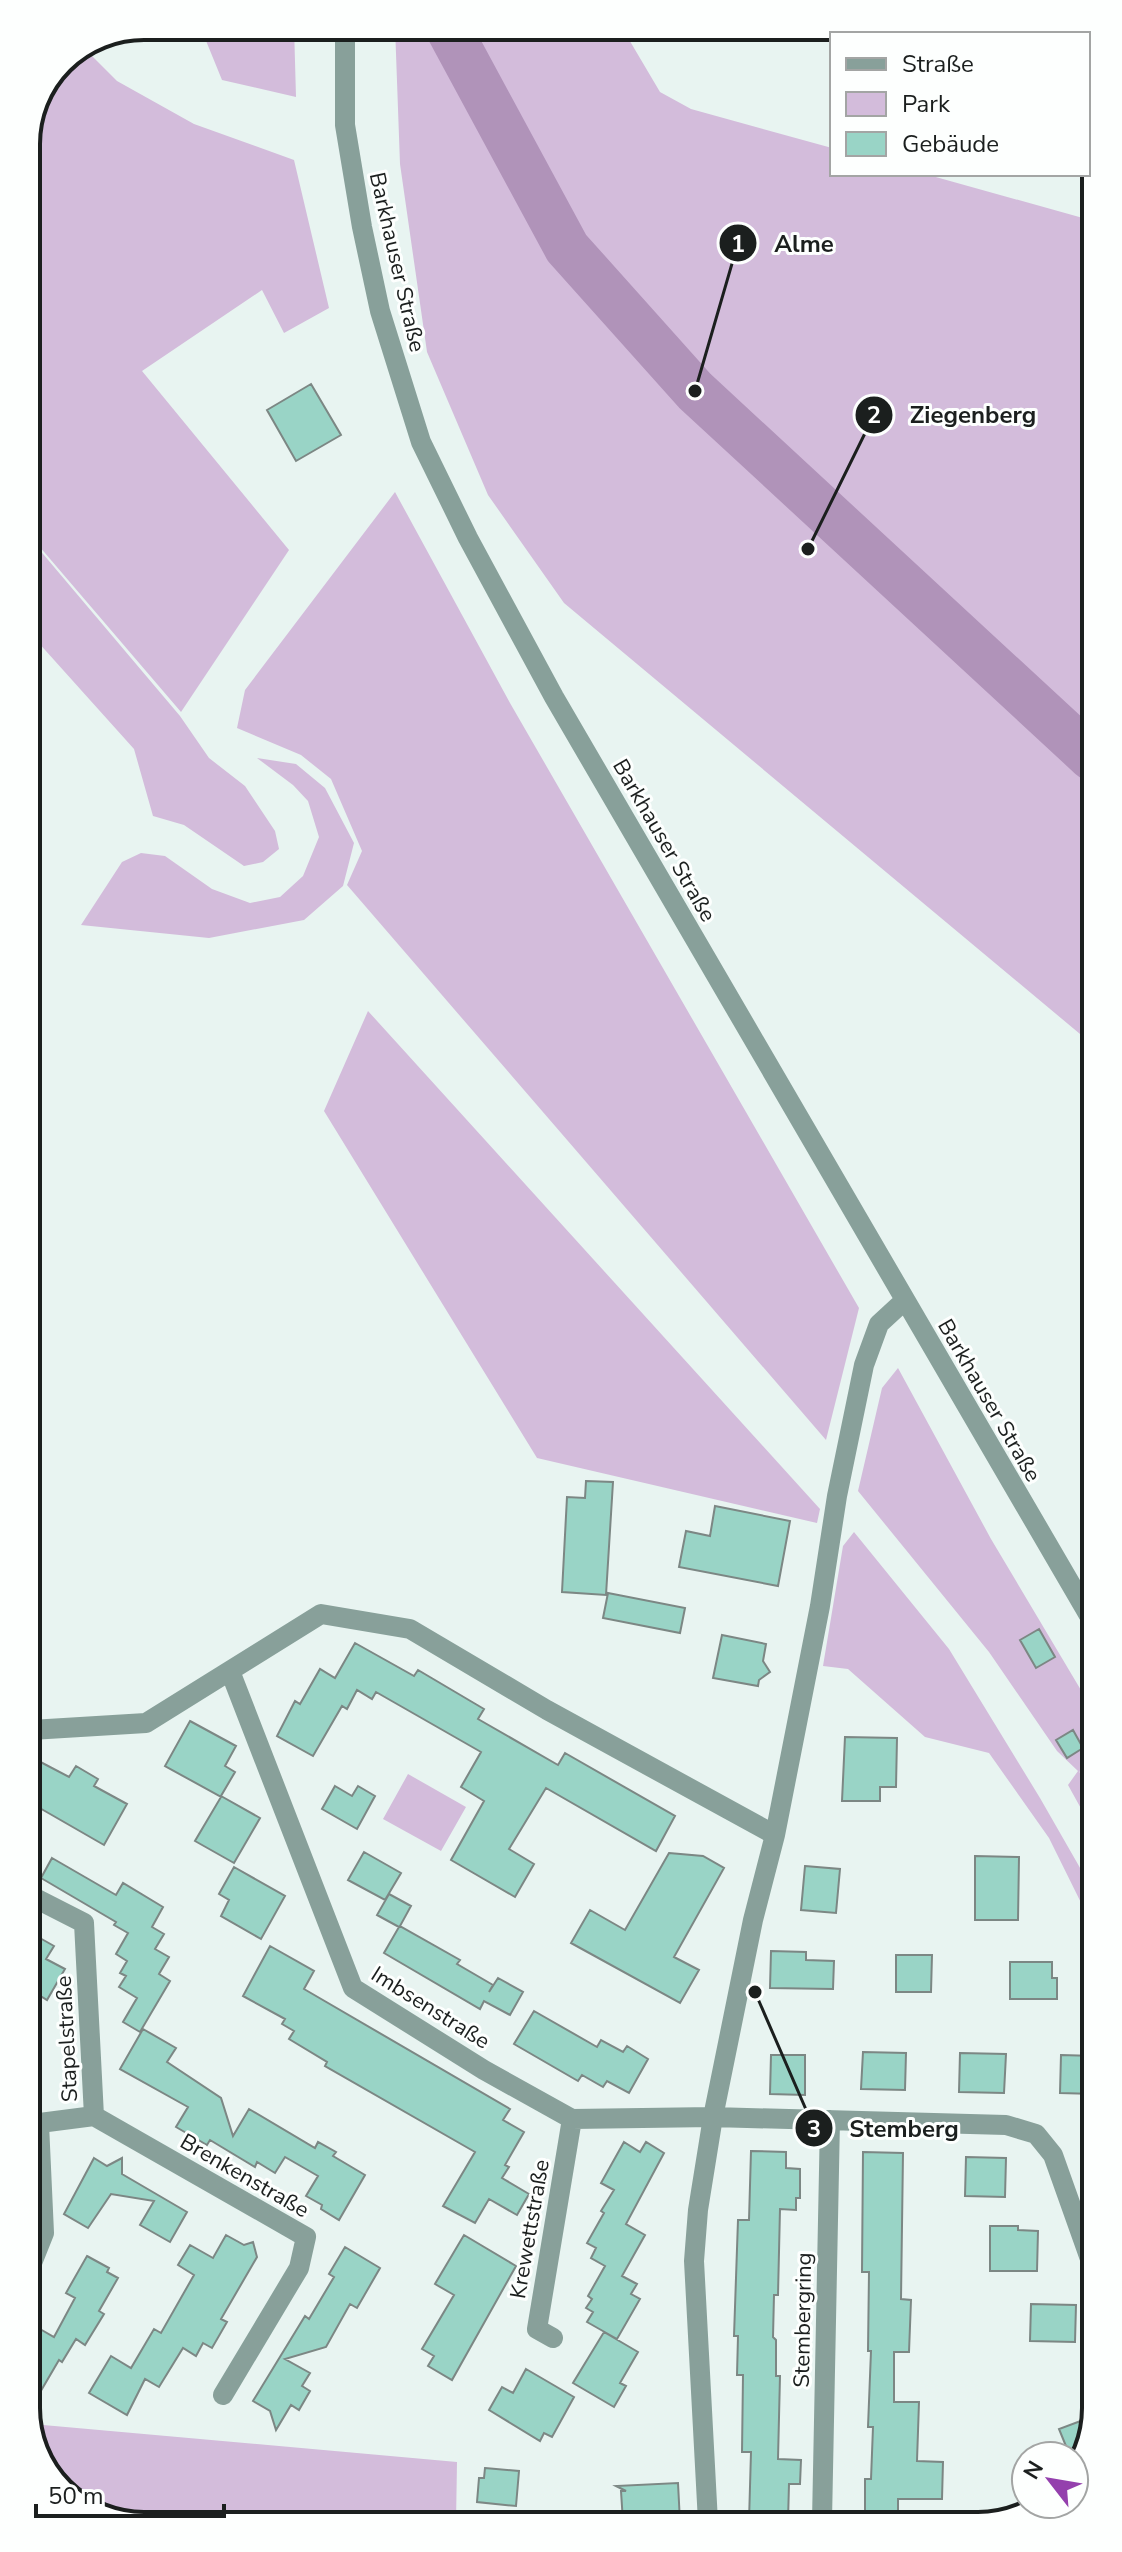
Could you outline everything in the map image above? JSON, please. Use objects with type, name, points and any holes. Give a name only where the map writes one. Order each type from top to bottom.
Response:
[{"type":"street","name":"Barkhauser Straße","points":[[345,40],[345,125],[362,227],[380,311],[421,442],[468,538],[554,697],[1082,1604]]},
{"type":"street","points":[[707,2512],[694,2261],[698,2210],[713,2117],[753,1920],[775,1835],[864,1365],[879,1324],[904,1301]]},
{"type":"street","points":[[40,1729],[146,1723],[321,1614],[410,1629],[547,1710],[775,1835]]},
{"type":"street","name":"Imbsenstraße","points":[[230,1671],[353,1988],[484,2070],[572,2119],[713,2117]]},
{"type":"street","name":"Stapelstraße","points":[[40,1901],[84,1923],[94,2116]]},
{"type":"street","points":[[40,2123],[94,2116]]},
{"type":"street","name":"Brenkenstraße","points":[[94,2116],[306,2237],[299,2268],[223,2395]]},
{"type":"street","points":[[713,2117],[1006,2125],[1036,2134],[1053,2155],[1082,2237]]},
{"type":"street","name":"Krewettstraße","points":[[553,2338],[537,2329],[572,2119]]},
{"type":"street","name":"Stembergring","points":[[822,2512],[830,2120]]},
{"type":"street","points":[[40,2185],[44,2233],[40,2243]]},
{"type":"green space","points":[[206,40],[294,40],[296,97],[222,80]]},
{"type":"green space","points":[[396,40],[629,40],[660,92],[691,109],[830,147],[830,176],[932,176],[1082,218],[1082,1036],[564,603],[488,495],[427,352],[400,164]]},
{"type":"green space","points":[[91,55],[117,81],[194,124],[294,160],[329,308],[284,333],[262,290],[142,371],[289,550],[181,712],[40,547],[40,137],[51,98],[75,66]]},
{"type":"green space","points":[[395,492],[510,703],[859,1308],[826,1440],[347,885],[362,851],[331,779],[301,755],[237,728],[245,690]]},
{"type":"green space","points":[[40,550],[180,716],[209,758],[245,786],[275,831],[279,849],[263,862],[244,866],[184,825],[153,816],[134,749],[40,644]]},
{"type":"green space","points":[[257,758],[296,764],[325,788],[354,843],[343,886],[304,920],[209,938],[81,925],[122,862],[141,853],[165,856],[212,889],[250,903],[280,897],[303,876],[319,837],[308,801],[293,785]]},
{"type":"green space","points":[[368,1011],[820,1509],[817,1523],[537,1458],[324,1111]]},
{"type":"green space","points":[[898,1368],[991,1539],[1082,1692],[1082,1771],[1079,1772],[1082,1774],[1082,1810],[1068,1785],[1078,1771],[1057,1751],[989,1652],[858,1491],[882,1388]]},
{"type":"green space","points":[[854,1532],[949,1649],[1082,1871],[1082,1905],[1049,1838],[989,1753],[925,1737],[848,1669],[823,1666],[843,1546]]},
{"type":"green space","points":[[408,1774],[466,1807],[441,1851],[383,1819]]},
{"type":"green space","points":[[42,2425],[457,2462],[456,2512],[137,2512],[98,2501],[66,2477],[51,2454]]},
{"type":"building","points":[[311,384],[341,435],[296,461],[267,410]]},
{"type":"building","points":[[586,1481],[613,1482],[606,1595],[562,1592],[567,1497],[585,1498]]},
{"type":"building","points":[[715,1506],[790,1521],[778,1586],[679,1567],[686,1531],[710,1536]]},
{"type":"building","points":[[608,1593],[685,1608],[680,1633],[603,1618]]},
{"type":"building","points":[[1039,1629],[1055,1657],[1036,1668],[1020,1640]]},
{"type":"building","points":[[722,1635],[766,1644],[763,1661],[770,1672],[759,1680],[758,1686],[713,1678]]},
{"type":"building","points":[[355,1643],[414,1676],[418,1670],[484,1709],[478,1719],[558,1765],[565,1753],[675,1816],[656,1851],[546,1788],[509,1849],[534,1864],[515,1897],[451,1860],[484,1801],[461,1787],[481,1752],[376,1692],[372,1699],[357,1690],[347,1709],[342,1706],[313,1756],[277,1736],[295,1701],[300,1704],[320,1669],[335,1678]]},
{"type":"building","points":[[190,1721],[236,1746],[225,1766],[235,1772],[221,1796],[260,1818],[234,1863],[195,1841],[221,1797],[165,1766]]},
{"type":"building","points":[[1073,1730],[1082,1749],[1067,1758],[1056,1740]]},
{"type":"building","points":[[845,1737],[897,1738],[896,1787],[880,1787],[880,1801],[842,1801]]},
{"type":"building","points":[[40,1762],[69,1777],[76,1766],[98,1779],[94,1786],[127,1804],[104,1845],[40,1808]]},
{"type":"building","points":[[335,1786],[352,1796],[358,1786],[375,1796],[357,1829],[322,1809]]},
{"type":"building","points":[[364,1852],[401,1873],[385,1900],[348,1880]]},
{"type":"building","points":[[669,1853],[703,1856],[724,1868],[674,1957],[699,1970],[680,2003],[571,1943],[590,1910],[625,1930]]},
{"type":"building","points":[[975,1856],[1019,1857],[1018,1920],[975,1920]]},
{"type":"building","points":[[52,1858],[116,1895],[123,1883],[163,1907],[152,1927],[164,1934],[155,1949],[169,1957],[159,1974],[170,1981],[140,2032],[123,2022],[137,1998],[119,1987],[126,1976],[120,1973],[127,1961],[116,1954],[128,1933],[114,1925],[116,1922],[41,1878]]},
{"type":"building","points":[[805,1866],[840,1869],[836,1913],[801,1910]]},
{"type":"building","points":[[234,1867],[285,1896],[261,1939],[221,1916],[229,1900],[219,1894]]},
{"type":"building","points":[[389,1894],[411,1906],[400,1926],[460,1960],[457,1964],[493,1985],[489,1992],[498,1978],[523,1992],[510,2015],[484,2001],[480,2009],[384,1953],[399,1927],[377,1915]]},
{"type":"building","points":[[40,1938],[54,1946],[46,1959],[65,1969],[47,2000],[40,1996]]},
{"type":"building","points":[[270,1946],[314,1971],[304,1989],[510,2109],[503,2120],[524,2132],[505,2165],[509,2167],[502,2178],[529,2194],[517,2215],[489,2199],[475,2223],[443,2206],[475,2152],[325,2066],[327,2062],[289,2039],[294,2031],[282,2024],[285,2019],[243,1996]]},
{"type":"building","points":[[771,1951],[806,1952],[806,1960],[834,1961],[833,1989],[770,1988]]},
{"type":"building","points":[[896,1955],[932,1955],[931,1992],[896,1992]]},
{"type":"building","points":[[1010,1962],[1052,1962],[1052,1978],[1057,1978],[1057,1999],[1010,1999]]},
{"type":"building","points":[[534,2011],[597,2047],[601,2040],[623,2052],[627,2046],[648,2059],[629,2093],[607,2081],[603,2087],[582,2075],[578,2081],[514,2044]]},
{"type":"building","points":[[143,2029],[176,2048],[167,2062],[221,2098],[233,2136],[249,2109],[315,2148],[318,2142],[336,2152],[333,2156],[365,2175],[339,2220],[306,2196],[318,2176],[285,2157],[275,2173],[257,2162],[255,2167],[210,2140],[207,2145],[176,2127],[188,2107],[120,2069]]},
{"type":"building","points":[[863,2052],[906,2053],[905,2090],[861,2089]]},
{"type":"building","points":[[960,2053],[1006,2054],[1004,2093],[959,2092]]},
{"type":"building","points":[[771,2055],[805,2055],[805,2095],[770,2094]]},
{"type":"building","points":[[1061,2055],[1082,2056],[1082,2094],[1060,2093]]},
{"type":"building","points":[[624,2142],[640,2152],[646,2142],[664,2153],[626,2224],[645,2235],[622,2276],[637,2284],[631,2294],[640,2299],[617,2339],[587,2322],[593,2312],[586,2308],[592,2299],[588,2296],[605,2266],[591,2258],[596,2248],[587,2243],[614,2190],[601,2183]]},
{"type":"building","points":[[751,2151],[786,2152],[786,2168],[800,2169],[800,2198],[796,2198],[796,2210],[780,2209],[778,2295],[774,2295],[773,2337],[776,2340],[776,2376],[780,2376],[778,2459],[801,2460],[800,2484],[789,2484],[788,2512],[749,2512],[751,2452],[742,2452],[743,2375],[737,2375],[738,2336],[734,2336],[738,2220],[749,2220]]},
{"type":"building","points":[[863,2152],[903,2153],[901,2299],[911,2300],[909,2352],[894,2352],[894,2402],[919,2402],[917,2461],[943,2462],[942,2499],[898,2499],[898,2512],[865,2512],[865,2479],[871,2479],[873,2427],[868,2427],[871,2351],[868,2351],[869,2272],[862,2272]]},
{"type":"building","points":[[966,2157],[1006,2158],[1005,2197],[965,2196]]},
{"type":"building","points":[[94,2158],[107,2166],[122,2158],[122,2174],[187,2212],[170,2242],[140,2225],[154,2201],[111,2194],[88,2228],[64,2214]]},
{"type":"building","points":[[990,2226],[1018,2226],[1018,2230],[1038,2231],[1037,2271],[990,2271]]},
{"type":"building","points":[[226,2235],[244,2245],[253,2242],[257,2257],[221,2319],[227,2322],[212,2348],[203,2343],[196,2356],[183,2348],[159,2387],[145,2379],[127,2415],[89,2393],[111,2356],[131,2368],[154,2329],[161,2333],[194,2275],[178,2265],[190,2245],[213,2258]]},
{"type":"building","points":[[464,2235],[516,2266],[452,2380],[428,2366],[434,2356],[422,2349],[454,2295],[435,2284]]},
{"type":"building","points":[[345,2247],[380,2268],[357,2308],[350,2304],[326,2347],[285,2359],[310,2373],[302,2386],[310,2391],[299,2410],[291,2405],[276,2430],[270,2411],[253,2401],[305,2316],[309,2319],[334,2277],[329,2274]]},
{"type":"building","points":[[87,2256],[109,2268],[107,2272],[118,2278],[99,2311],[104,2314],[85,2345],[76,2339],[40,2392],[40,2329],[54,2337],[75,2298],[66,2293]]},
{"type":"building","points":[[1031,2304],[1076,2305],[1075,2342],[1030,2341]]},
{"type":"building","points":[[604,2332],[638,2352],[620,2383],[626,2386],[614,2407],[573,2383]]},
{"type":"building","points":[[526,2369],[574,2397],[552,2437],[544,2433],[540,2441],[489,2410],[502,2387],[513,2393]]},
{"type":"building","points":[[1081,2421],[1076,2440],[1063,2440],[1059,2429]]},
{"type":"building","points":[[485,2468],[519,2471],[516,2506],[477,2502],[479,2478],[484,2478]]},
{"type":"building","points":[[678,2483],[679,2512],[622,2512],[621,2491],[626,2491],[616,2486]]},
{"type":"waterway","points":[[455,40],[567,248],[695,391],[1082,749]]},
{"type":"place","name":"Alme","points":[[695,391]]},
{"type":"place","name":"Ziegenberg","points":[[808,549]]},
{"type":"place","name":"Stemberg","points":[[755,1992]]}]
